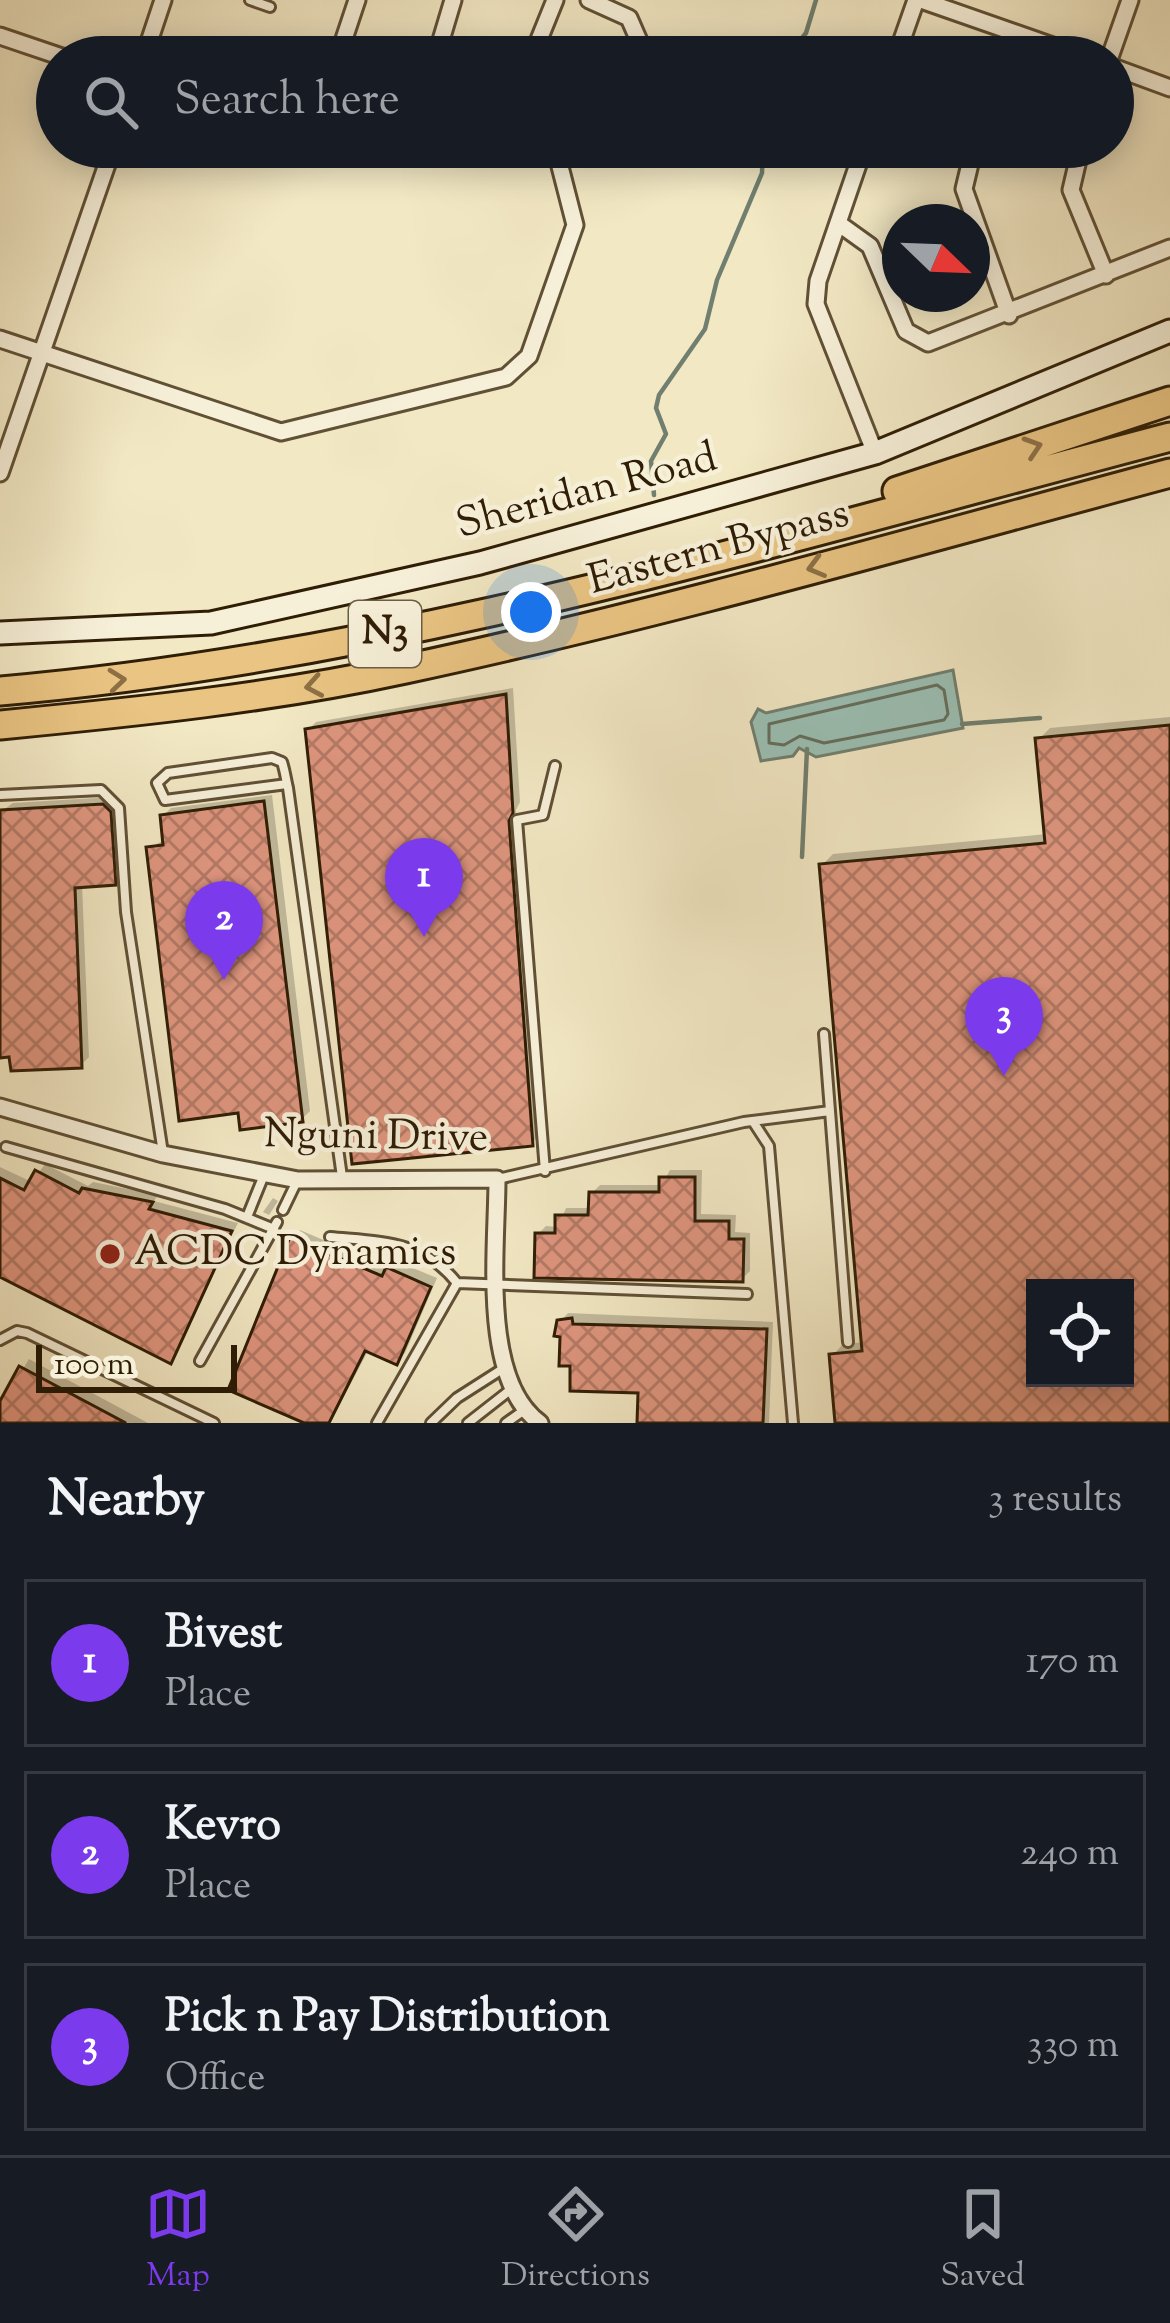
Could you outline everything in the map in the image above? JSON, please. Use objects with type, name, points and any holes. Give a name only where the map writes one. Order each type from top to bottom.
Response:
[{"type":"highway","points":[[765,543],[849,506],[1170,400]]},
{"type":"highway","name":"Eastern Bypass","points":[[0,691],[194,671],[401,631],[765,543],[1170,437]]},
{"type":"highway","name":"Eastern Bypass","points":[[0,725],[224,701],[401,670],[614,620],[1170,472]]},
{"type":"street","points":[[151,36],[163,0]]},
{"type":"street","points":[[345,36],[357,0]]},
{"type":"street","points":[[442,36],[453,0]]},
{"type":"street","points":[[540,36],[555,0]]},
{"type":"street","points":[[589,0],[624,14],[635,36]]},
{"type":"street","points":[[904,36],[918,0],[1023,36]]},
{"type":"street","points":[[1117,36],[1130,0]]},
{"type":"street","points":[[0,36],[36,48]]},
{"type":"street","points":[[1134,75],[1170,88]]},
{"type":"street","points":[[0,473],[106,168]]},
{"type":"street","points":[[0,340],[290,433],[506,376],[530,356],[575,225],[562,168]]},
{"type":"street","points":[[857,168],[816,304],[875,453]]},
{"type":"street","points":[[969,168],[964,189],[1009,315]]},
{"type":"street","points":[[1076,168],[1071,190],[1106,275]]},
{"type":"street","points":[[838,223],[875,254],[912,338],[938,341],[1170,248]]},
{"type":"street","name":"Sheridan Road","points":[[0,633],[152,629],[264,615],[481,563],[875,453],[1170,331]]},
{"type":"street","name":"Nguni Drive","points":[[0,1107],[163,1154],[298,1180],[497,1179]]},
{"type":"street","points":[[497,1179],[497,1283],[504,1367],[509,1391],[523,1411],[540,1423]]},
{"type":"lane","points":[[250,0],[270,7]]},
{"type":"lane","points":[[287,784],[165,800],[157,783],[168,773],[272,758],[282,762],[287,784],[343,1181]]},
{"type":"lane","points":[[545,1171],[518,820],[543,815],[555,766]]},
{"type":"lane","points":[[0,795],[101,790],[116,800],[163,1154]]},
{"type":"lane","points":[[824,1034],[848,1342]]},
{"type":"lane","name":"Nguni Drive","points":[[497,1179],[753,1122],[830,1111]]},
{"type":"lane","points":[[753,1122],[764,1131],[769,1146],[793,1423]]},
{"type":"lane","points":[[6,1147],[276,1226],[200,1361]]},
{"type":"lane","points":[[248,1217],[264,1175]]},
{"type":"lane","points":[[283,1210],[298,1180]]},
{"type":"lane","points":[[330,1237],[409,1245],[430,1256],[457,1283],[746,1294]]},
{"type":"lane","points":[[377,1423],[457,1283]]},
{"type":"lane","points":[[0,1340],[17,1331],[27,1333],[214,1423]]},
{"type":"lane","points":[[431,1423],[457,1398],[504,1367]]},
{"type":"lane","points":[[468,1423],[509,1391]]},
{"type":"lane","points":[[506,1423],[523,1411]]},
{"type":"water","points":[[953,670],[963,728],[816,757],[799,748],[793,756],[761,761],[751,722],[758,709],[766,713]]},
{"type":"building","points":[[506,694],[513,813],[509,821],[533,1146],[352,1164],[305,729]]},
{"type":"building","points":[[1170,725],[1170,1423],[835,1423],[829,1354],[862,1351],[819,864],[1045,843],[1035,738]]},
{"type":"building","points":[[264,801],[303,1122],[240,1130],[238,1113],[179,1121],[146,847],[163,845],[160,815]]},
{"type":"building","points":[[103,804],[111,812],[116,885],[75,888],[82,1068],[11,1071],[9,1057],[0,1058],[0,810]]},
{"type":"building","name":"ACDC Dynamics","points":[[35,1170],[79,1193],[82,1188],[153,1202],[149,1209],[232,1231],[171,1364],[0,1277],[0,1178],[24,1190]]},
{"type":"building","points":[[659,1177],[695,1177],[695,1221],[729,1221],[729,1239],[744,1239],[743,1282],[534,1278],[535,1233],[555,1233],[555,1215],[588,1215],[589,1192],[659,1192]]},
{"type":"building","points":[[290,1237],[382,1276],[386,1267],[431,1287],[397,1365],[365,1351],[329,1423],[304,1423],[228,1390]]},
{"type":"building","points":[[572,1318],[573,1324],[767,1329],[763,1423],[637,1423],[638,1393],[570,1391],[570,1366],[559,1366],[560,1337],[554,1336],[557,1320]]},
{"type":"building","points":[[19,1366],[126,1423],[0,1423],[0,1401]]},
{"type":"waterway","points":[[804,36],[816,0]]},
{"type":"waterway","points":[[654,495],[651,461],[666,434],[656,408],[659,395],[705,329],[717,280],[762,168]]},
{"type":"waterway","points":[[962,724],[1040,718]]},
{"type":"waterway","points":[[802,857],[807,749]]},
{"type":"place","name":"Bivest","points":[[424,937]]},
{"type":"place","name":"Kevro","points":[[224,980]]},
{"type":"place","name":"Pick n Pay Distribution","points":[[1004,1076]]},
{"type":"place","name":"ACDC Dynamics","points":[[110,1254]]}]
